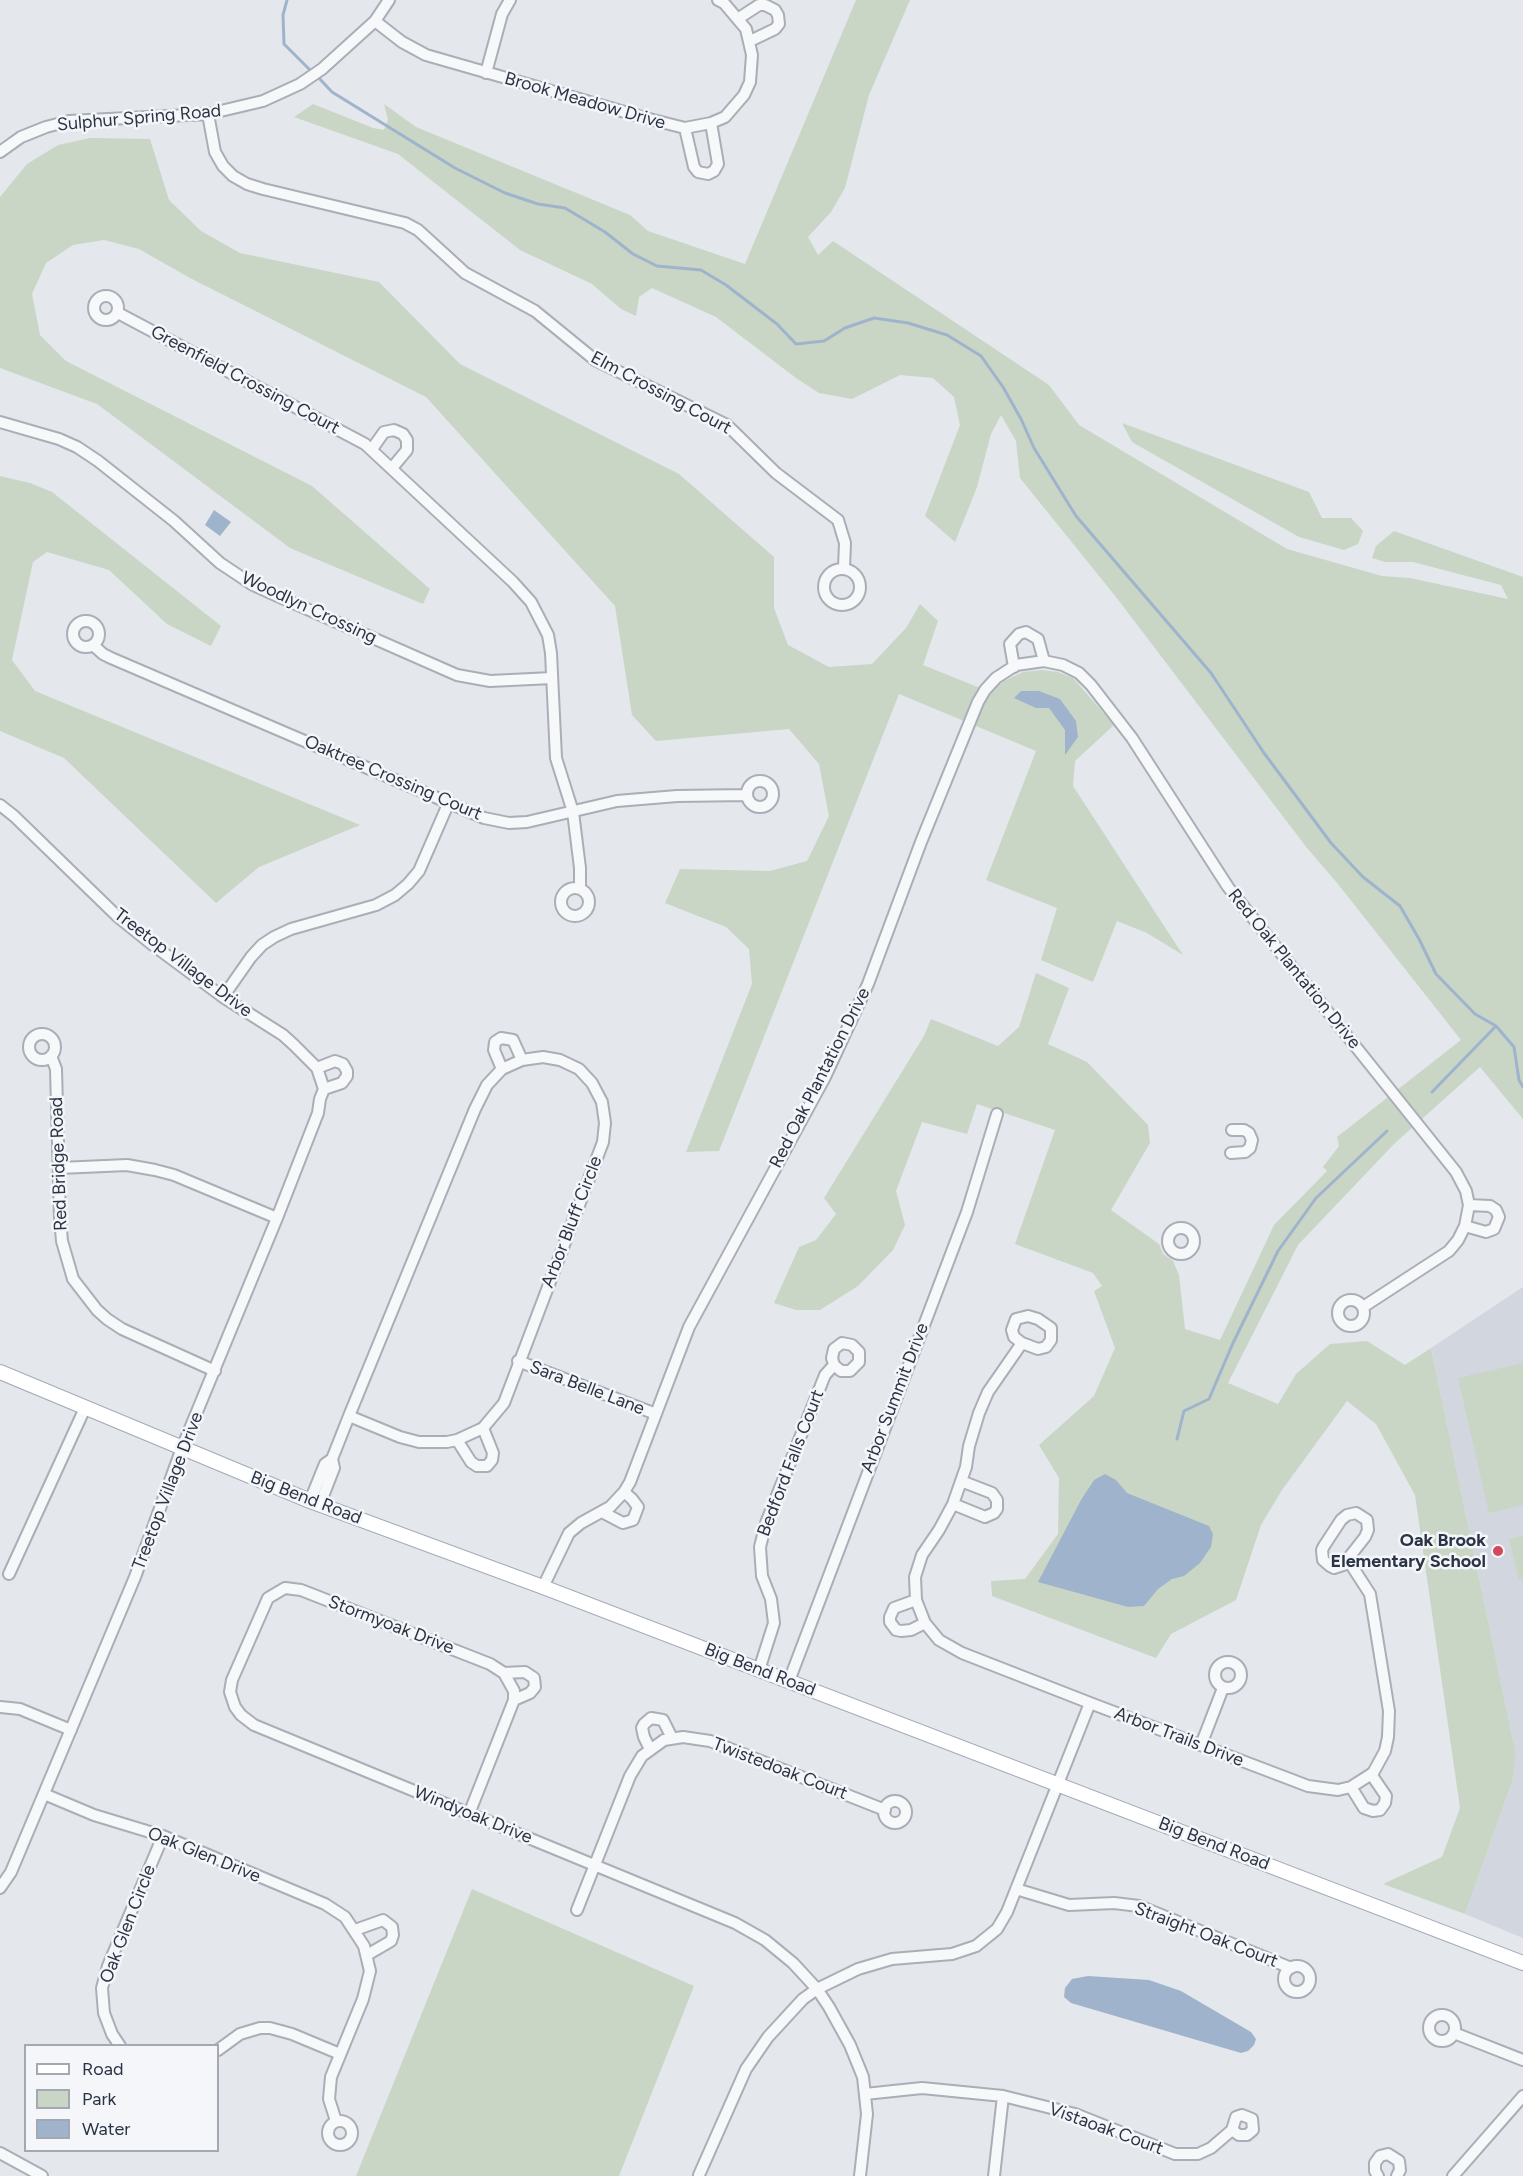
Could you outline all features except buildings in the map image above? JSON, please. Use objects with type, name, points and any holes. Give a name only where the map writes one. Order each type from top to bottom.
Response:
[{"type":"main road","name":"Big Bend Road","points":[[0,1372],[315,1503],[543,1587],[1523,1963]]},
{"type":"street","name":"Sulphur Spring Road","points":[[0,152],[21,137],[46,126],[69,121],[208,114],[262,101],[300,84],[335,58],[375,21],[389,0]]},
{"type":"street","name":"Brook Meadow Drive","points":[[486,73],[502,14],[510,0]]},
{"type":"street","name":"Brook Meadow Drive","points":[[375,21],[415,50],[486,73],[685,128],[711,123],[725,117],[744,95],[750,82],[753,65],[746,28],[724,3],[717,0]]},
{"type":"street","points":[[739,18],[759,5],[770,6],[778,15],[779,24],[776,29],[750,41]]},
{"type":"street","name":"Elm Crossing Court","points":[[208,114],[215,152],[223,166],[233,176],[263,189],[405,223],[418,230],[465,273],[535,311],[595,360],[727,425],[776,473],[838,520],[845,543],[844,568]]},
{"type":"street","name":"Brook Meadow Drive","points":[[685,128],[694,167],[698,172],[708,174],[714,171],[718,164],[711,123]]},
{"type":"street","name":"Greenfield Crossing Court","points":[[118,313],[332,425],[372,449],[513,582],[531,602],[548,635],[556,758],[573,812],[580,868],[580,889]]},
{"type":"street","name":"Woodlyn Crossing","points":[[0,422],[59,439],[98,460],[220,563],[253,585],[457,675],[490,681],[552,678]]},
{"type":"street","points":[[372,449],[384,432],[394,430],[404,434],[407,440],[407,450],[392,468]]},
{"type":"street","points":[[1014,667],[1010,644],[1018,634],[1026,632],[1038,639],[1044,661]]},
{"type":"street","name":"Oaktree Crossing Court","points":[[93,645],[111,658],[484,818],[509,823],[527,822],[617,801],[678,796],[746,795]]},
{"type":"street","name":"Red Oak Plantation Drive","points":[[543,1587],[569,1533],[580,1523],[610,1507],[624,1492],[689,1327],[825,1077],[868,984],[921,842],[978,702],[984,690],[996,678],[1014,667],[1044,661],[1063,665],[1079,673],[1105,702],[1132,738],[1228,887],[1456,1172],[1466,1191],[1469,1206]]},
{"type":"street","points":[[223,997],[251,957],[262,945],[274,937],[291,929],[376,905],[408,885],[419,871],[449,802]]},
{"type":"street","name":"Treetop Village Drive","points":[[0,805],[117,916],[223,997],[283,1035],[317,1068],[324,1089],[318,1113],[277,1218],[182,1448],[150,1541],[11,1872],[0,1888]]},
{"type":"street","points":[[502,1069],[494,1050],[495,1042],[501,1038],[513,1040],[522,1060]]},
{"type":"street","name":"Red Bridge Road","points":[[51,1056],[56,1069],[62,1241],[73,1279],[97,1310],[122,1329],[215,1371]]},
{"type":"street","name":"Arbor Bluff Circle","points":[[315,1503],[325,1464],[332,1459],[349,1416],[480,1097],[492,1077],[502,1069],[522,1060],[543,1057],[560,1060],[579,1069],[592,1083],[602,1102],[605,1123],[603,1142],[518,1361],[504,1404],[483,1428],[458,1440],[447,1442],[419,1442],[400,1437],[349,1416]]},
{"type":"street","points":[[317,1068],[335,1061],[342,1064],[347,1071],[347,1076],[342,1083],[324,1089]]},
{"type":"street","name":"Arbor Summit Drive","points":[[789,1681],[967,1212],[997,1114]]},
{"type":"street","points":[[1231,1153],[1245,1152],[1250,1148],[1252,1140],[1249,1133],[1244,1130],[1232,1130]]},
{"type":"street","points":[[60,1168],[127,1166],[155,1170],[174,1175],[277,1218]]},
{"type":"street","points":[[1363,1307],[1449,1251],[1465,1227],[1469,1206],[1490,1206],[1499,1216],[1494,1228],[1486,1232],[1465,1227]]},
{"type":"street","points":[[1022,1343],[1003,1368],[983,1402],[969,1446],[966,1467],[953,1504],[922,1556],[915,1577],[916,1600],[925,1623],[939,1640],[962,1653],[1090,1703]]},
{"type":"street","name":"Sara Belle Lane","points":[[518,1361],[656,1414]]},
{"type":"street","name":"Bedford Falls Court","points":[[759,1670],[774,1623],[771,1599],[762,1576],[760,1547],[766,1524],[825,1375],[834,1365]]},
{"type":"street","points":[[9,1574],[85,1408]]},
{"type":"street","points":[[458,1440],[471,1462],[477,1466],[487,1466],[492,1460],[493,1452],[483,1428]]},
{"type":"street","points":[[953,1504],[985,1517],[994,1514],[997,1509],[997,1500],[992,1493],[961,1480]]},
{"type":"street","points":[[602,1512],[623,1523],[633,1521],[638,1508],[624,1492]]},
{"type":"street","points":[[1361,1514],[1366,1520],[1368,1530],[1348,1560],[1339,1567],[1330,1566],[1323,1560],[1322,1550],[1341,1520],[1347,1515],[1361,1514]]},
{"type":"street","points":[[1348,1560],[1370,1594],[1389,1711],[1385,1751],[1371,1774],[1351,1787],[1364,1808],[1373,1811],[1380,1810],[1385,1803],[1386,1796],[1371,1774]]},
{"type":"street","name":"Stormyoak Drive","points":[[275,1592],[285,1588],[301,1590],[490,1664],[504,1673],[525,1672],[534,1678],[533,1690],[527,1696],[514,1700],[469,1814]]},
{"type":"street","name":"Windyoak Drive","points":[[275,1592],[264,1604],[232,1680],[230,1692],[235,1707],[241,1715],[254,1725],[735,1923],[781,1952],[794,1962],[817,1989],[850,2046],[862,2077],[867,2114],[860,2176]]},
{"type":"street","points":[[916,1600],[894,1608],[890,1622],[896,1630],[901,1631],[911,1630],[925,1623]]},
{"type":"street","points":[[504,1673],[514,1691],[514,1700]]},
{"type":"street","points":[[1201,1745],[1223,1688]]},
{"type":"street","name":"Arbor Trails Drive","points":[[700,2176],[738,2086],[757,2051],[803,1999],[817,1989],[858,1969],[891,1959],[922,1955],[941,1956],[976,1946],[997,1929],[1007,1912],[1090,1703],[1308,1786],[1338,1790],[1351,1787]]},
{"type":"street","points":[[0,1707],[20,1709],[70,1730]]},
{"type":"street","points":[[650,1749],[642,1733],[647,1720],[656,1718],[663,1720],[672,1738]]},
{"type":"street","name":"Twistedoak Court","points":[[577,1910],[636,1764],[650,1749],[664,1740],[698,1738],[722,1745],[885,1810]]},
{"type":"street","name":"Oak Glen Drive","points":[[44,1794],[94,1815],[163,1836],[325,1904],[345,1917],[355,1930],[367,1955],[370,1971],[329,2088],[336,2121]]},
{"type":"street","name":"Oak Glen Circle","points":[[119,2044],[104,2013],[102,1988],[108,1966],[163,1836]]},
{"type":"street","name":"Straight Oak Court","points":[[1016,1889],[1069,1905],[1139,1906],[1291,1968]]},
{"type":"street","points":[[355,1930],[382,1920],[392,1927],[393,1935],[390,1941],[367,1955]]},
{"type":"street","points":[[219,2049],[240,2034],[270,2028],[292,2034],[340,2054]]},
{"type":"street","points":[[1454,2033],[1523,2060]]},
{"type":"street","name":"Vistaoak Court","points":[[865,2094],[922,2088],[1003,2096],[1075,2114],[1175,2154],[1198,2154],[1211,2148],[1233,2130]]},
{"type":"street","points":[[994,2176],[1003,2096]]},
{"type":"street","points":[[1453,2176],[1523,2096]]},
{"type":"street","points":[[0,2153],[42,2176]]},
{"type":"street","points":[[1378,2176],[1375,2163],[1380,2156],[1389,2154],[1399,2161],[1401,2166],[1398,2175]]},
{"type":"street","points":[[689,2176],[700,2176]]},
{"type":"shaded area","name":"Oak Brook Elementary School","points":[[1523,1287],[1523,1938],[1465,1914],[1512,1782],[1516,1755],[1431,1348]]},
{"type":"green space","points":[[856,0],[910,0],[869,95],[845,188],[831,212],[808,237],[818,255],[833,241],[1049,385],[1079,425],[1287,549],[1382,576],[1410,578],[1508,599],[1501,585],[1413,562],[1385,562],[1372,558],[1376,546],[1394,531],[1523,577],[1523,1119],[1480,1067],[1394,1144],[1298,1245],[1228,1383],[1278,1404],[1296,1374],[1330,1344],[1367,1341],[1405,1365],[1431,1348],[1516,1755],[1512,1782],[1465,1914],[1383,1884],[1442,1857],[1460,1808],[1415,1495],[1376,1424],[1347,1401],[1282,1490],[1261,1525],[1236,1600],[1171,1634],[1156,1658],[992,1596],[991,1581],[1025,1579],[1058,1534],[1059,1478],[1039,1445],[1094,1396],[1115,1348],[1094,1291],[1102,1286],[1093,1273],[1015,1244],[1055,1130],[977,1104],[967,1134],[922,1122],[896,1191],[905,1225],[893,1250],[858,1286],[820,1310],[796,1310],[774,1303],[799,1247],[816,1240],[836,1214],[824,1198],[924,1036],[931,1019],[998,1046],[1019,1027],[1036,973],[1069,988],[1048,1044],[1087,1062],[1148,1125],[1150,1143],[1111,1210],[1159,1244],[1163,1254],[1173,1261],[1179,1275],[1185,1329],[1220,1340],[1274,1225],[1327,1171],[1323,1167],[1339,1146],[1337,1137],[1461,1040],[1307,848],[1116,597],[1020,478],[1016,441],[1001,415],[991,434],[977,487],[955,542],[925,516],[960,425],[954,397],[933,378],[900,375],[852,399],[819,393],[716,317],[652,288],[639,297],[636,316],[621,309],[592,284],[520,250],[398,154],[294,117],[313,104],[373,128],[384,130],[388,120],[384,104],[416,127],[630,215],[648,231],[745,264]]},
{"type":"green space","points":[[90,138],[150,139],[169,200],[201,231],[240,253],[379,282],[460,364],[679,474],[774,557],[774,608],[788,645],[829,667],[872,664],[906,628],[920,604],[938,621],[923,665],[990,692],[1004,681],[1023,672],[1042,670],[1058,672],[1073,678],[1114,725],[1075,761],[1073,786],[1183,955],[1147,933],[1117,921],[1093,982],[1041,960],[1057,908],[986,880],[1036,751],[899,694],[719,1151],[686,1152],[752,984],[749,949],[726,927],[665,903],[680,869],[770,871],[807,861],[829,816],[819,764],[789,729],[656,741],[632,715],[615,606],[426,397],[190,278],[139,249],[104,240],[73,245],[46,263],[32,294],[40,335],[66,361],[312,486],[430,589],[423,604],[290,548],[97,404],[0,368],[0,197],[27,164],[58,145]]},
{"type":"green space","points":[[1122,423],[1309,492],[1322,518],[1351,518],[1363,531],[1358,544],[1344,550],[1299,537],[1132,442]]},
{"type":"green space","points":[[0,476],[30,483],[52,492],[221,626],[211,646],[167,624],[109,570],[47,552],[33,562],[12,660],[35,691],[360,825],[259,867],[216,903],[64,758],[0,731]]},
{"type":"green space","points":[[1523,1363],[1523,1505],[1489,1513],[1458,1378]]},
{"type":"green space","points":[[1523,1536],[1523,1579],[1519,1580],[1509,1539]]},
{"type":"green space","points":[[472,1889],[694,1986],[619,2176],[356,2176]]},
{"type":"water","points":[[214,510],[231,522],[220,536],[205,525]]},
{"type":"water","points":[[1021,691],[1039,691],[1060,699],[1076,721],[1078,737],[1065,755],[1065,730],[1049,708],[1036,708],[1014,698]]},
{"type":"water","points":[[1105,1474],[1116,1480],[1127,1493],[1209,1526],[1213,1534],[1211,1547],[1200,1563],[1184,1576],[1172,1579],[1158,1589],[1144,1606],[1128,1607],[1038,1582],[1081,1500],[1094,1480]]},
{"type":"water","points":[[1088,1976],[1149,1980],[1181,1991],[1251,2032],[1256,2039],[1254,2045],[1248,2051],[1241,2053],[1071,2003],[1064,1997],[1065,1988],[1072,1979]]},
{"type":"waterway","points":[[287,0],[283,15],[284,44],[312,72]]},
{"type":"waterway","points":[[317,76],[332,92],[455,168],[505,193],[538,204],[565,208],[605,232],[633,254],[657,266],[701,270],[726,285],[777,324],[796,344],[824,341],[845,328],[874,318],[908,323],[947,335],[981,356],[1003,387],[1034,448],[1076,516],[1211,673],[1264,753],[1331,843],[1363,877],[1400,906],[1436,974],[1475,1014],[1496,1026],[1514,1047],[1519,1080],[1523,1087]]},
{"type":"waterway","points":[[1432,1092],[1496,1026]]},
{"type":"waterway","points":[[1177,1439],[1184,1411],[1209,1399],[1233,1343],[1278,1251],[1316,1198],[1387,1131]]},
{"type":"place","name":"Oak Brook Elementary School","points":[[1498,1551]]}]
